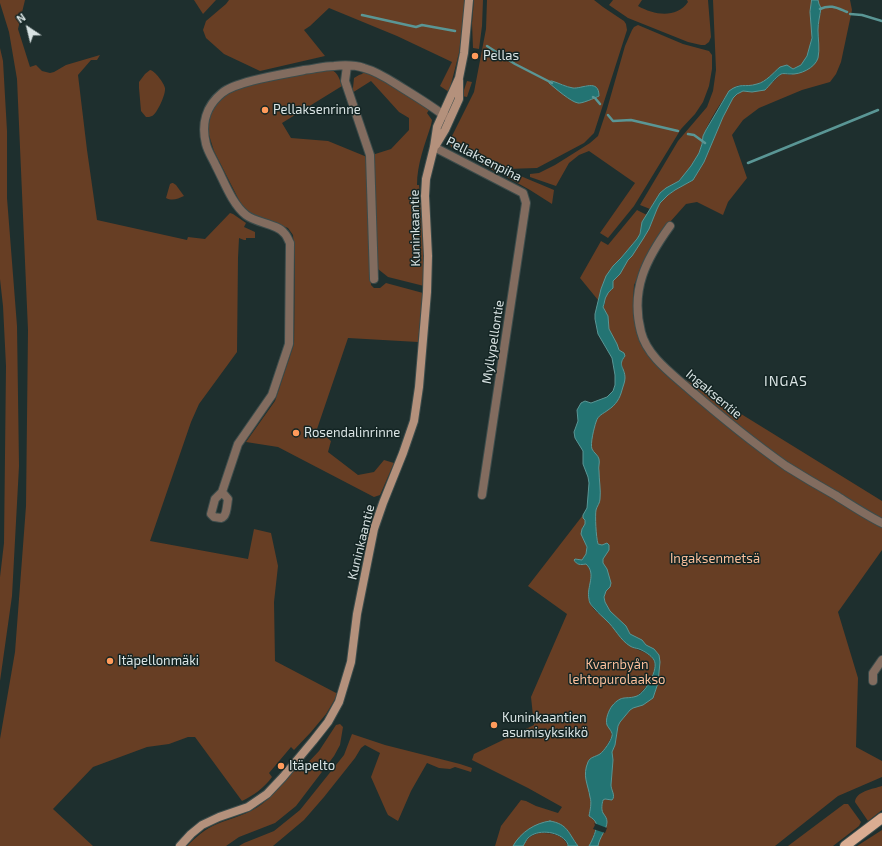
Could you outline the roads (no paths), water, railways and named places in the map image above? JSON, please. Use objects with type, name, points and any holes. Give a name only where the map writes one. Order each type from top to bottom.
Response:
[{"type":"main road","name":"Kuninkaantie","points":[[434,147],[445,130],[459,99],[459,78],[464,52],[469,0]]},
{"type":"main road","name":"Kuninkaantie","points":[[180,846],[202,825],[219,817],[248,807],[267,794],[283,778],[328,722],[339,702],[351,662],[357,614],[374,529],[414,421],[419,387],[428,292],[425,196],[426,179],[434,147],[437,127],[459,78]]},
{"type":"main road","points":[[845,846],[882,818]]},
{"type":"street","points":[[222,492],[238,444],[272,395],[289,344],[290,243],[284,232],[247,216],[240,209],[231,194],[206,146],[204,133],[205,118],[212,104],[223,92],[232,87],[256,80],[332,66],[347,66],[362,67],[377,72],[442,114],[451,118]]},
{"type":"street","points":[[347,66],[345,81],[370,155],[374,279]]},
{"type":"street","name":"Pellaksenpiha","points":[[434,147],[523,193]]},
{"type":"street","name":"Myllypellontie","points":[[482,495],[526,203],[523,193]]},
{"type":"street","name":"Ingaksentie","points":[[670,226],[655,247],[643,273],[638,292],[637,310],[641,333],[649,351],[672,374],[748,438],[787,466],[882,523]]},
{"type":"street","points":[[873,682],[873,673],[882,660]]},
{"type":"water","points":[[812,0],[818,0],[821,8],[818,27],[819,55],[814,65],[802,72],[794,74],[781,74],[765,90],[752,92],[743,91],[733,98],[723,117],[704,162],[693,180],[675,190],[660,203],[649,229],[620,274],[613,281],[613,288],[608,293],[603,307],[608,316],[609,329],[619,350],[624,353],[625,356],[621,364],[625,378],[621,393],[613,406],[599,416],[593,432],[592,449],[598,456],[599,460],[600,502],[596,510],[597,541],[598,544],[602,545],[607,543],[609,545],[609,550],[603,559],[603,563],[607,569],[611,583],[604,597],[610,611],[626,626],[630,634],[642,640],[646,645],[654,649],[659,655],[660,662],[658,683],[653,698],[643,705],[630,710],[618,726],[615,745],[612,752],[613,760],[611,785],[614,797],[612,800],[603,800],[602,810],[607,822],[606,828],[598,846],[589,846],[596,828],[596,823],[589,816],[591,802],[585,776],[586,767],[591,758],[602,753],[612,736],[612,733],[607,725],[607,720],[612,706],[615,702],[621,699],[641,694],[651,680],[655,669],[653,658],[647,653],[631,647],[626,643],[592,606],[588,594],[591,572],[586,564],[576,563],[574,560],[582,560],[586,554],[587,547],[581,534],[585,524],[583,515],[587,508],[589,483],[583,464],[583,451],[575,438],[574,432],[578,421],[577,410],[581,403],[585,401],[591,403],[607,397],[613,391],[615,385],[612,358],[598,334],[595,319],[601,289],[606,276],[613,266],[637,239],[640,234],[642,222],[660,193],[679,181],[691,166],[699,153],[706,130],[729,91],[740,86],[760,83],[780,67],[787,65],[793,69],[801,65],[807,56],[812,38],[810,12]]},
{"type":"water","points":[[552,81],[573,88],[593,86],[596,87],[599,96],[582,103],[578,103],[571,100],[549,83]]},
{"type":"water","points":[[550,821],[561,824],[578,846],[568,846],[568,844],[561,837],[552,833],[542,832],[532,835],[527,839],[523,846],[513,846],[524,832],[534,826]]},
{"type":"waterway","points":[[820,9],[831,7],[847,12]]},
{"type":"waterway","points":[[850,14],[862,15],[882,21]]},
{"type":"waterway","points":[[362,15],[416,27],[422,25],[455,31]]},
{"type":"waterway","points":[[487,46],[515,64],[552,83]]},
{"type":"waterway","points":[[593,97],[600,104]]},
{"type":"waterway","points":[[748,163],[878,110]]},
{"type":"waterway","points":[[608,115],[613,121],[631,120],[678,131]]},
{"type":"waterway","points":[[688,134],[694,135],[705,143]]},
{"type":"place","name":"Pellas","points":[[475,56]]},
{"type":"place","name":"Pellaksenrinne","points":[[265,110]]},
{"type":"place","name":"Rosendalinrinne","points":[[296,433]]},
{"type":"place","name":"Itäpellonmäki","points":[[110,661]]},
{"type":"place","name":"Kuninkaantien asumisyksikkö","points":[[494,725]]},
{"type":"place","name":"Itäpelto","points":[[281,766]]},
{"type":"district","name":"INGAS","points":[[786,381]]},
{"type":"park label","name":"Ingaksenmetsä","points":[[715,559]]},
{"type":"park label","name":"Kvarnbyån lehtopurolaakso","points":[[617,672]]}]
